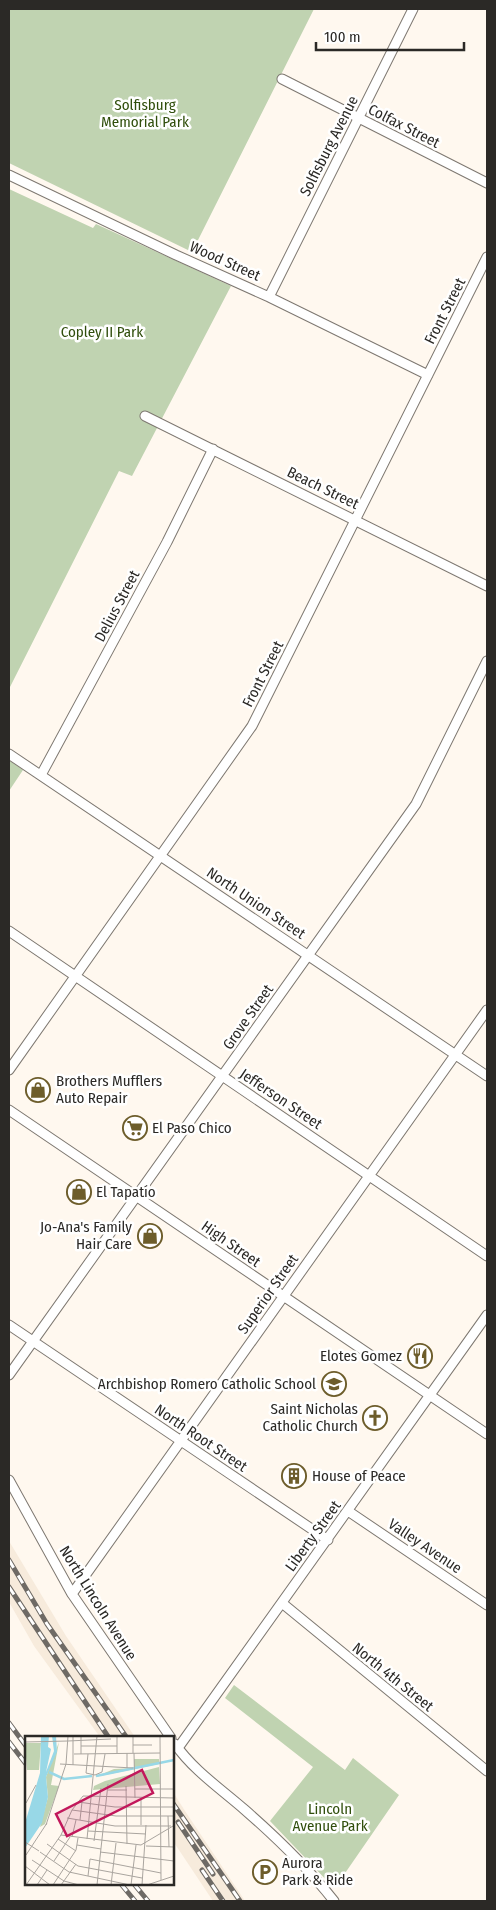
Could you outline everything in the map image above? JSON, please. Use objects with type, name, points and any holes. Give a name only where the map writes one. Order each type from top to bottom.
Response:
[{"type":"street","name":"Solfisburg Avenue","points":[[269,296],[413,9]]},
{"type":"street","name":"Colfax Street","points":[[282,79],[487,183]]},
{"type":"street","name":"Wood Street","points":[[9,175],[269,296],[428,375]]},
{"type":"street","name":"Front Street","points":[[9,1070],[252,726],[428,375],[484,271],[487,257]]},
{"type":"street","name":"Beach Street","points":[[145,416],[487,586]]},
{"type":"street","name":"Delius Street","points":[[41,775],[167,542],[213,449]]},
{"type":"street","name":"Grove Street","points":[[9,1375],[416,804],[487,661]]},
{"type":"street","name":"North Union Street","points":[[9,754],[487,1076]]},
{"type":"street","name":"Jefferson Street","points":[[9,931],[487,1256]]},
{"type":"street","name":"Superior Street","points":[[72,1594],[487,1010]]},
{"type":"street","name":"High Street","points":[[9,1110],[487,1434]]},
{"type":"street","name":"Liberty Street","points":[[178,1748],[487,1315]]},
{"type":"street","name":"North Root Street","points":[[9,1325],[328,1540]]},
{"type":"street","name":"North Lincoln Avenue","points":[[9,1480],[72,1594],[170,1736]]},
{"type":"street","name":"Valley Avenue","points":[[348,1511],[487,1605]]},
{"type":"street","name":"North 4th Street","points":[[282,1604],[487,1771]]},
{"type":"street","name":"North Lincoln Avenue","points":[[174,1742],[206,1776],[254,1818],[308,1871],[334,1901]]},
{"type":"shaded area","points":[[9,1541],[66,1636],[134,1736],[99,1736],[34,1646],[9,1602]]},
{"type":"shaded area","points":[[174,1794],[245,1901],[213,1901],[174,1842]]},
{"type":"green space","name":"Solfisburg Memorial Park","points":[[9,9],[314,9],[192,252],[9,163]]},
{"type":"green space","name":"Copley II Park","points":[[9,189],[93,228],[96,224],[231,286],[132,476],[119,471],[9,689]]},
{"type":"green space","points":[[9,760],[23,770],[9,791]]},
{"type":"green space","name":"Lincoln Avenue Park","points":[[234,1685],[345,1770],[353,1758],[399,1795],[341,1879],[332,1886],[270,1821],[313,1767],[225,1698]]},
{"type":"railway","points":[[9,1560],[47,1624],[126,1736]]},
{"type":"railway","points":[[9,1587],[108,1736]]},
{"type":"railway","points":[[9,1723],[25,1745]]},
{"type":"railway","points":[[9,1742],[25,1763]]},
{"type":"railway","points":[[174,1805],[240,1901]]},
{"type":"railway","points":[[178,1822],[213,1874]]},
{"type":"railway","points":[[202,1870],[223,1901]]},
{"type":"railway","points":[[122,1885],[135,1901]]},
{"type":"railway","points":[[135,1885],[148,1901]]},
{"type":"place","name":"Brothers Mufflers Auto Repair","points":[[38,1090]]},
{"type":"place","name":"El Paso Chico","points":[[135,1128]]},
{"type":"place","name":"El Tapatío","points":[[79,1192]]},
{"type":"place","name":"Jo-Ana's Family Hair Care","points":[[150,1236]]},
{"type":"place","name":"Elotes Gomez","points":[[420,1356]]},
{"type":"place","name":"Archbishop Romero Catholic School","points":[[334,1384]]},
{"type":"place","name":"Saint Nicholas Catholic Church","points":[[375,1418]]},
{"type":"place","name":"House of Peace","points":[[294,1476]]},
{"type":"place","name":"Aurora Park & Ride","points":[[265,1872]]}]
